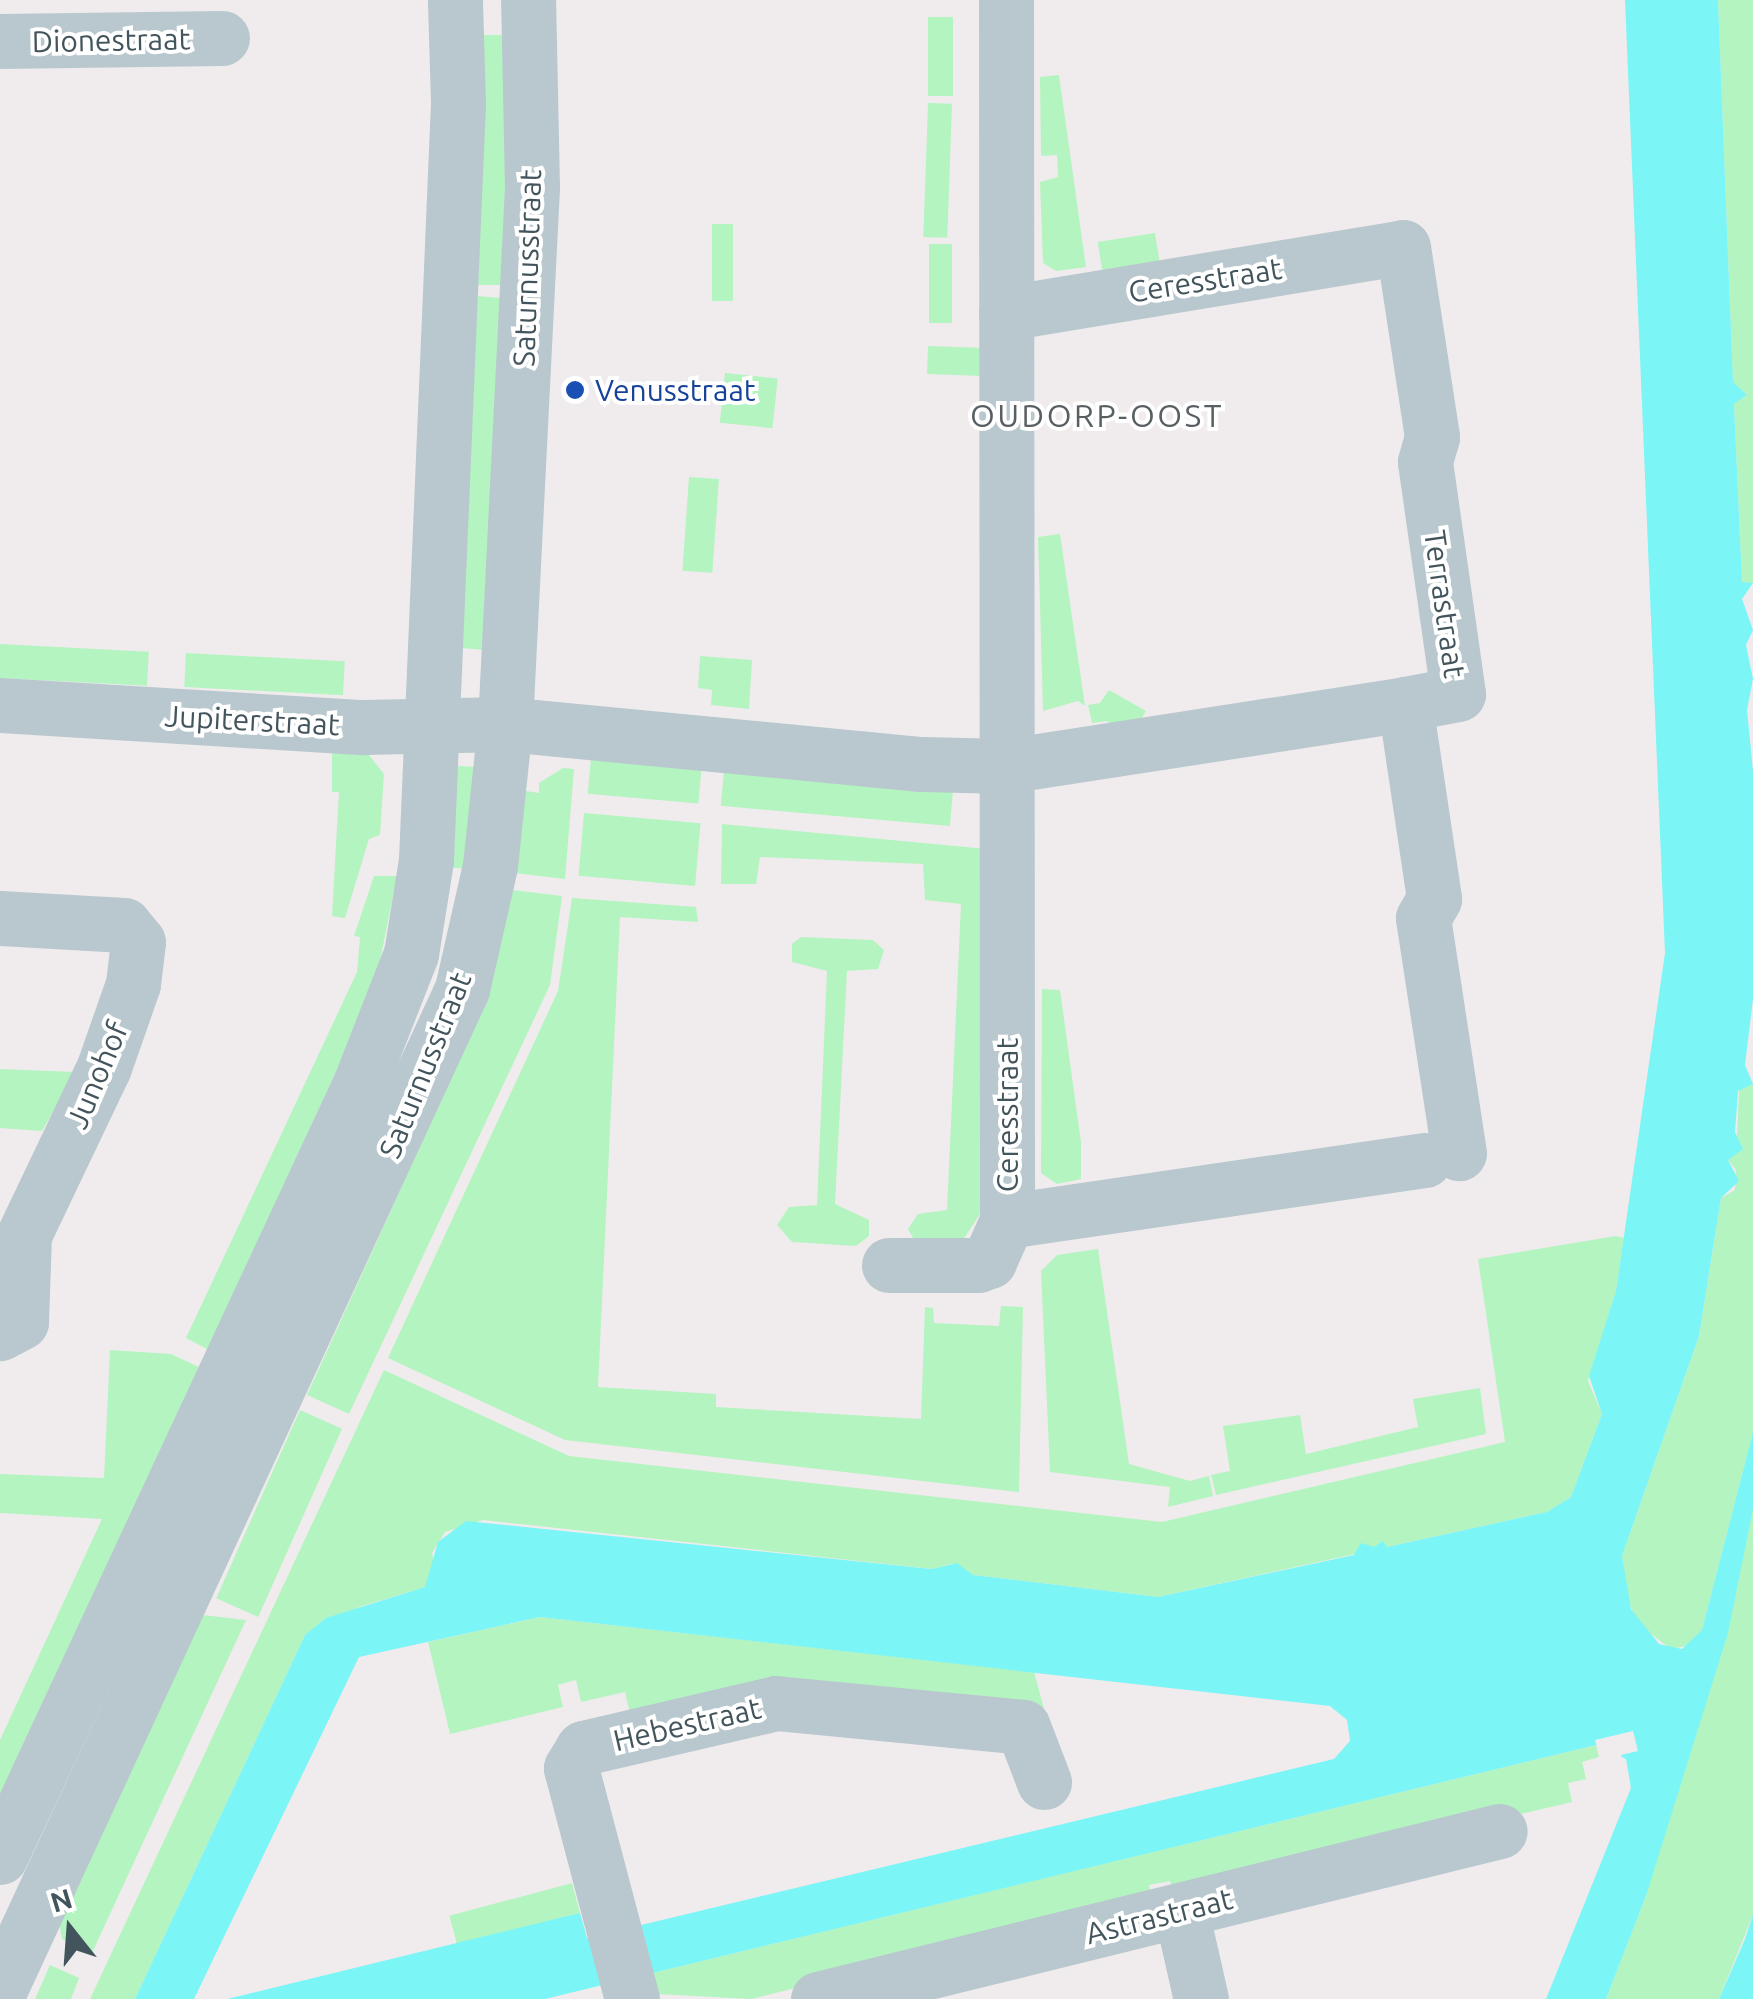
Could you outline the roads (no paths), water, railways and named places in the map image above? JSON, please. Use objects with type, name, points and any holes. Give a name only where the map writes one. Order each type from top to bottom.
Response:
[{"type":"street","name":"Saturnusstraat","points":[[0,1857],[400,990],[424,875],[458,103],[455,0]]},
{"type":"street","name":"Saturnusstraat","points":[[0,1989],[462,989],[490,866],[505,724],[532,187],[528,0]]},
{"type":"street","name":"Ceresstraat","points":[[1006,0],[1007,1221],[1442,1156]]},
{"type":"street","name":"Dionestraat","points":[[0,42],[222,38]]},
{"type":"street","name":"Ceresstraat","points":[[1006,313],[1404,247]]},
{"type":"street","name":"Terrastraat","points":[[1404,247],[1432,437],[1425,462],[1458,694],[1406,704],[1434,899],[1422,918],[1442,1156]]},
{"type":"street","points":[[505,724],[922,764],[1006,766],[1406,704]]},
{"type":"street","name":"Jupiterstraat","points":[[0,705],[364,726],[431,721],[505,724]]},
{"type":"street","name":"Junohof","points":[[0,918],[124,925],[138,942],[133,984],[104,1066],[24,1234],[21,1322],[0,1333]]},
{"type":"street","points":[[888,1265],[978,1265],[989,1260],[1007,1221]]},
{"type":"street","name":"Hebestraat","points":[[632,1998],[570,1768],[583,1748],[776,1703],[1023,1727],[1044,1782]]},
{"type":"street","name":"Astrastraat","points":[[818,1999],[1500,1831]]},
{"type":"street","points":[[1181,1910],[1201,1999]]},
{"type":"water","points":[[1625,0],[1718,0],[1733,382],[1747,395],[1734,404],[1742,582],[1753,583],[1742,599],[1753,630],[1746,645],[1753,679],[1747,710],[1753,771],[1753,999],[1745,1065],[1753,1084],[1738,1091],[1735,1132],[1743,1149],[1728,1160],[1739,1181],[1721,1198],[1699,1336],[1622,1556],[1631,1609],[1659,1644],[1682,1649],[1702,1630],[1753,1432],[1753,1509],[1728,1633],[1646,1896],[1606,1999],[1546,1999],[1631,1788],[1626,1759],[1596,1745],[545,1999],[227,1999],[580,1913],[587,1938],[1334,1759],[1350,1741],[1347,1720],[1330,1706],[540,1617],[359,1657],[194,1999],[135,1999],[305,1635],[326,1618],[425,1587],[438,1542],[466,1521],[932,1569],[957,1563],[973,1575],[1158,1597],[1354,1555],[1361,1543],[1374,1547],[1383,1541],[1387,1547],[1547,1512],[1571,1497],[1602,1414],[1589,1376],[1616,1291],[1665,953]]},
{"type":"water","points":[[1753,1915],[1753,1999],[1719,1999],[1745,1939]]},
{"type":"place","name":"Venusstraat","points":[[575,390]]},
{"type":"district","name":"OUDORP-OOST","points":[[1097,415]]}]
